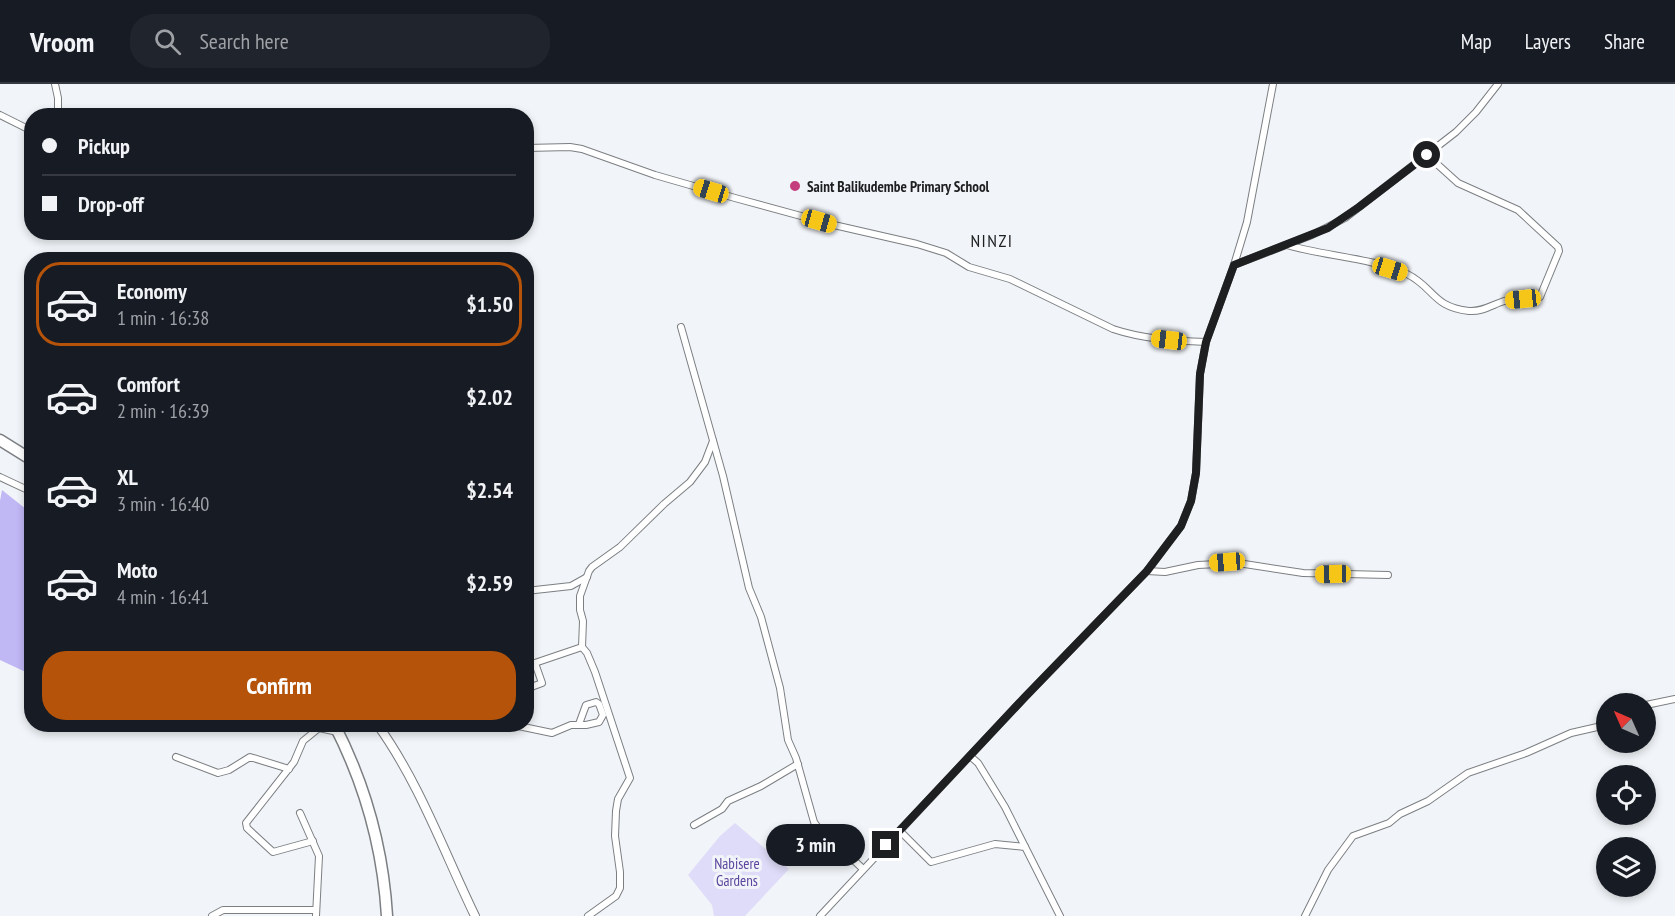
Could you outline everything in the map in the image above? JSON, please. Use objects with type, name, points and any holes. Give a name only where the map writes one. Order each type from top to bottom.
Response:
[{"type":"highway","points":[[0,440],[24,455]]},
{"type":"highway","points":[[338,732],[358,775],[377,839],[382,862],[387,916]]},
{"type":"street","points":[[56,84],[58,108]]},
{"type":"street","points":[[820,916],[1147,571],[1173,538],[1191,501],[1196,473],[1200,374],[1206,342],[1247,222],[1273,84]]},
{"type":"street","points":[[1234,265],[1328,228],[1345,218],[1466,123],[1498,84]]},
{"type":"street","points":[[0,115],[24,127]]},
{"type":"street","points":[[534,148],[582,149],[655,175],[735,198],[946,253],[969,267],[1010,279],[1113,329],[1129,334],[1206,342]]},
{"type":"street","points":[[1287,245],[1374,264],[1407,274],[1425,287],[1436,300],[1456,308],[1471,311],[1486,309],[1505,301],[1540,297],[1559,251],[1558,247],[1518,210],[1458,183],[1427,155]]},
{"type":"street","points":[[681,327],[723,476],[749,588],[761,617],[780,688],[788,740],[798,764],[813,822],[863,869]]},
{"type":"street","points":[[588,916],[616,896],[620,888],[615,836],[616,811],[618,799],[630,778],[595,672],[582,647],[583,621],[580,596],[592,567],[620,547],[690,482],[705,462],[713,440]]},
{"type":"street","points":[[0,477],[24,488]]},
{"type":"street","points":[[1147,571],[1165,572],[1198,565],[1238,562],[1303,573],[1388,575]]},
{"type":"street","points":[[534,590],[572,586],[588,577]]},
{"type":"street","points":[[534,686],[542,683],[535,663],[582,647]]},
{"type":"street","points":[[1656,703],[1675,699]]},
{"type":"street","points":[[534,729],[552,733],[579,724]]},
{"type":"street","points":[[1305,916],[1328,870],[1353,836],[1389,823],[1400,814],[1428,801],[1468,773],[1526,753],[1571,733],[1596,727]]},
{"type":"street","points":[[313,732],[303,741],[289,769],[246,825],[273,852],[313,841]]},
{"type":"street","points":[[382,732],[413,783],[475,916]]},
{"type":"street","points":[[970,756],[978,763],[1000,799],[1060,916]]},
{"type":"street","points":[[176,757],[218,773],[229,770],[250,757],[289,769]]},
{"type":"street","points":[[694,825],[722,809],[728,801],[761,786],[798,764]]},
{"type":"street","points":[[212,916],[223,910],[316,913],[319,856],[300,813]]},
{"type":"street","points":[[900,831],[931,862],[995,844],[1025,848]]},
{"type":"green space","name":"Nabisere Gardens","points":[[735,823],[789,869],[745,916],[714,916],[712,905],[688,875],[720,836]]},
{"type":"shaded area","points":[[2,490],[24,507],[24,671],[0,660],[0,501]]},
{"type":"place","name":"Saint Balikudembe Primary School","points":[[795,186]]},
{"type":"district","name":"NINZI","points":[[992,240]]},
{"type":"route","points":[[886,845],[1147,571],[1181,526],[1191,501],[1196,473],[1200,374],[1206,342],[1234,265],[1328,228],[1345,218],[1427,155]]}]
